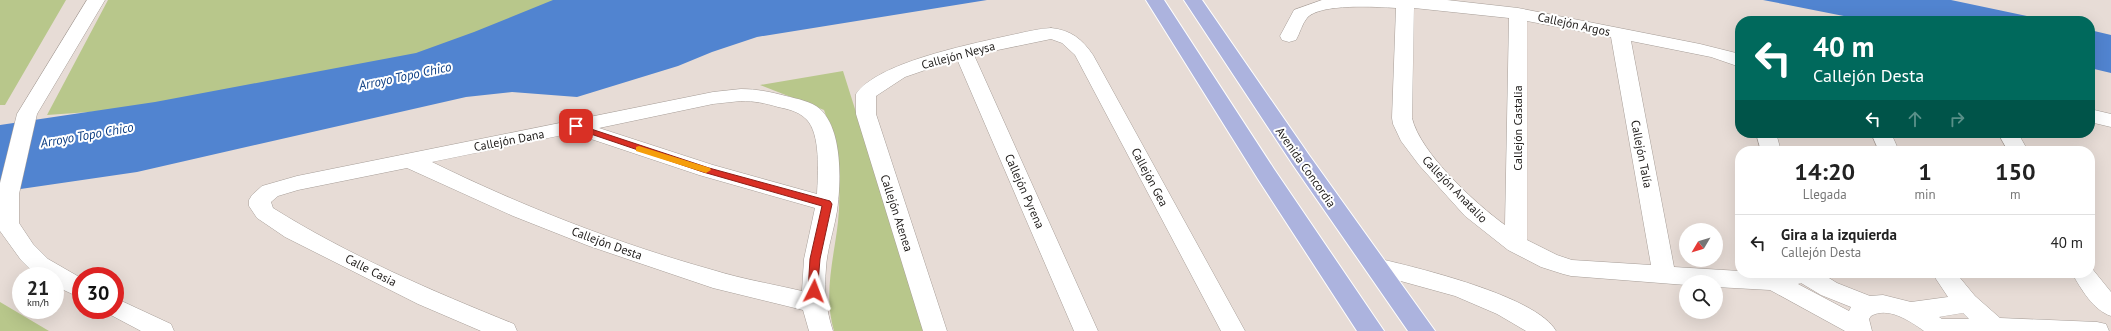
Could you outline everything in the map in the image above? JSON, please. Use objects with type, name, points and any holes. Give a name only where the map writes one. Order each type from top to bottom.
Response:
[{"type":"main road","points":[[1155,0],[1266,174],[1371,331]]},
{"type":"main road","name":"Avenida Concordia","points":[[1193,0],[1248,84],[1422,331]]},
{"type":"street","points":[[72,284],[47,270],[30,256],[4,221],[8,194],[26,114],[96,0]]},
{"type":"street","name":"Callejón Argos","points":[[1289,36],[1300,14],[1314,6],[1333,3],[1405,2],[1462,6],[1518,13],[1620,33],[1735,60]]},
{"type":"street","name":"Callejón Anatalio","points":[[1405,2],[1402,118],[1406,134],[1434,170],[1479,217],[1516,244],[1541,258],[1571,268],[1774,282],[1789,278]]},
{"type":"street","name":"Callejón Castalia","points":[[1516,244],[1518,13]]},
{"type":"street","name":"Callejón Talía","points":[[1620,33],[1664,274]]},
{"type":"street","name":"Callejón Neysa","points":[[866,94],[894,76],[932,60],[963,51],[1046,34],[1057,34]]},
{"type":"street","name":"Callejón Gea","points":[[1057,34],[1067,37],[1076,44],[1084,55],[1233,331]]},
{"type":"street","name":"Callejón Pyrena","points":[[963,51],[1086,331]]},
{"type":"street","name":"Callejón Dana","points":[[270,191],[298,183],[713,98],[749,94],[791,104],[806,109],[815,115],[821,125],[825,142],[828,175],[827,204],[815,259],[813,303],[821,331]]},
{"type":"street","name":"Callejón Atenea","points":[[866,94],[866,114],[935,331]]},
{"type":"street","points":[[2095,116],[2111,120]]},
{"type":"street","points":[[576,126],[706,170],[827,204]]},
{"type":"street","name":"Callejón Desta","points":[[409,160],[493,201],[625,251],[714,279],[813,303]]},
{"type":"street","name":"Calle Casia","points":[[270,191],[260,200],[260,206],[265,213],[294,231],[426,298],[505,331]]},
{"type":"street","points":[[1376,266],[1429,279],[1477,294],[1525,317],[1544,331]]},
{"type":"street","points":[[1811,278],[1828,289],[1867,304],[1890,305],[1912,311],[1938,330],[1994,327],[2098,331]]},
{"type":"street","points":[[1947,278],[1967,304],[1994,327]]},
{"type":"street","points":[[2087,278],[2100,296],[2111,307]]},
{"type":"street","points":[[1774,282],[1859,328]]},
{"type":"street","points":[[1859,328],[1858,313],[1867,304]]},
{"type":"street","points":[[1912,311],[1967,304]]},
{"type":"street","points":[[124,312],[162,331]]},
{"type":"green space","points":[[0,0],[66,0],[5,105],[0,105]]},
{"type":"green space","points":[[108,0],[659,0],[189,105],[47,115]]},
{"type":"green space","points":[[843,71],[925,331],[834,331],[829,303],[829,290],[838,222],[839,179],[835,151],[828,123],[824,110],[760,85]]},
{"type":"green space","points":[[0,302],[12,309],[12,319],[29,319],[49,331],[0,331]]},
{"type":"water","name":"Arroyo Topo Chico","points":[[553,0],[987,0],[757,37],[712,52],[678,66],[577,97],[512,92],[466,97],[137,172],[0,192],[0,125],[155,102],[416,53],[474,32]]},
{"type":"water","points":[[1763,0],[1951,0],[2026,16],[1844,16]]},
{"type":"water","points":[[2095,31],[2111,35],[2111,73],[2095,69]]},
{"type":"slow traffic","points":[[639,149],[706,170]]},
{"type":"route","points":[[576,126],[636,148],[706,170],[827,204],[815,259],[814,291]]}]
